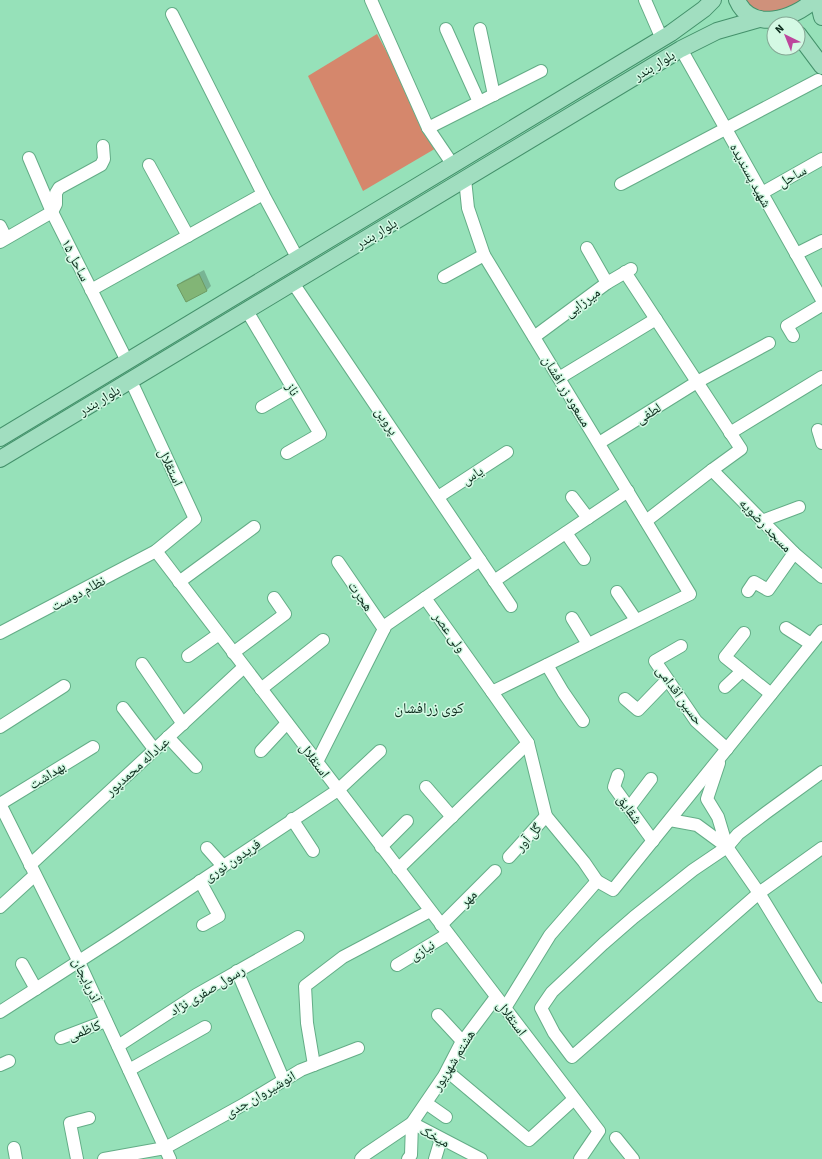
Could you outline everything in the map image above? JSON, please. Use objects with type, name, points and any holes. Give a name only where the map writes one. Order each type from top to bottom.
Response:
[{"type":"main road","name":"بلوار بندر","points":[[0,438],[662,39],[704,9],[713,0]]},
{"type":"main road","points":[[737,0],[747,14],[759,19]]},
{"type":"main road","name":"بلوار بندر","points":[[792,16],[814,0]]},
{"type":"main road","points":[[818,0],[822,17]]},
{"type":"main road","name":"بلوار بندر","points":[[0,460],[680,49],[717,31],[759,19],[766,20]]},
{"type":"main road","points":[[806,44],[818,60],[820,73]]},
{"type":"street","points":[[371,0],[428,128],[453,165]]},
{"type":"street","points":[[645,0],[662,39]]},
{"type":"street","points":[[172,14],[262,194],[298,259]]},
{"type":"street","points":[[446,29],[479,102]]},
{"type":"street","points":[[480,29],[494,95]]},
{"type":"street","name":"شهید پسندیده","points":[[680,49],[822,300]]},
{"type":"street","points":[[428,128],[541,71]]},
{"type":"street","points":[[621,184],[725,128],[820,73]]},
{"type":"street","points":[[0,226],[3,240],[52,212],[56,204],[56,193],[59,188],[102,165],[104,159],[103,146]]},
{"type":"street","name":"ساحل ۱۵","points":[[29,158],[52,212],[127,362]]},
{"type":"street","name":"ساحل","points":[[762,193],[822,159]]},
{"type":"street","points":[[149,165],[188,236]]},
{"type":"street","name":"مسعود زر افشان","points":[[465,179],[468,208],[484,255],[690,594],[636,620]]},
{"type":"street","points":[[91,290],[262,194]]},
{"type":"street","points":[[796,254],[822,241]]},
{"type":"street","points":[[587,248],[607,283]]},
{"type":"street","points":[[444,277],[484,255]]},
{"type":"street","name":"میرزایی","points":[[534,337],[607,283],[628,270],[656,319]]},
{"type":"street","name":"پروین","points":[[293,283],[480,560]]},
{"type":"street","points":[[793,336],[787,326],[822,305]]},
{"type":"street","name":"ناز","points":[[247,311],[320,434],[287,453]]},
{"type":"street","points":[[559,378],[656,319],[741,449],[646,521]]},
{"type":"street","name":"لطفی","points":[[598,443],[697,382],[769,343]]},
{"type":"street","points":[[730,433],[822,377]]},
{"type":"street","name":"استقلال","points":[[131,381],[195,519],[156,551],[599,1131],[580,1159]]},
{"type":"street","points":[[262,407],[293,389]]},
{"type":"street","points":[[818,430],[822,442]]},
{"type":"street","name":"یاس","points":[[438,497],[507,452]]},
{"type":"street","name":"مسجد رضویه","points":[[712,470],[794,554],[822,577]]},
{"type":"street","points":[[494,581],[628,491]]},
{"type":"street","points":[[572,496],[588,518]]},
{"type":"street","points":[[762,521],[800,507]]},
{"type":"street","points":[[179,582],[254,527]]},
{"type":"street","points":[[566,533],[584,559]]},
{"type":"street","name":"نظام دوست","points":[[0,633],[156,551]]},
{"type":"street","points":[[748,591],[754,582],[768,590],[794,554]]},
{"type":"street","points":[[480,560],[511,606]]},
{"type":"street","name":"ولی عصر","points":[[480,560],[425,598],[528,743]]},
{"type":"street","name":"هجرت","points":[[338,562],[384,629]]},
{"type":"street","points":[[492,692],[636,620],[617,592]]},
{"type":"street","points":[[233,653],[285,614],[274,598]]},
{"type":"street","points":[[317,762],[386,625],[425,598]]},
{"type":"street","points":[[572,618],[588,644]]},
{"type":"street","points":[[786,628],[812,644]]},
{"type":"street","points":[[398,869],[528,743],[546,816],[584,862],[597,881],[613,890],[822,631]]},
{"type":"street","points":[[744,633],[725,657],[771,694]]},
{"type":"street","points":[[188,656],[219,634]]},
{"type":"street","points":[[261,689],[323,640]]},
{"type":"street","name":"حسین اقدامی","points":[[682,646],[655,661],[696,721],[724,752]]},
{"type":"street","points":[[142,664],[183,724]]},
{"type":"street","points":[[547,665],[583,721]]},
{"type":"street","name":"عباداله محمدپور","points":[[0,907],[33,870],[154,750],[244,667]]},
{"type":"street","points":[[725,687],[742,671]]},
{"type":"street","points":[[625,699],[638,710],[667,680]]},
{"type":"street","points":[[0,727],[64,686]]},
{"type":"street","points":[[123,708],[154,750]]},
{"type":"street","points":[[261,751],[287,723]]},
{"type":"street","points":[[168,737],[196,767]]},
{"type":"street","name":"بهداشت","points":[[0,804],[94,747]]},
{"type":"street","name":"فریدون نوری","points":[[0,1012],[79,962],[292,819],[338,790],[380,751]]},
{"type":"street","points":[[724,752],[707,799],[718,817],[727,847],[759,893],[822,996]]},
{"type":"street","points":[[822,772],[738,834],[727,847],[693,870],[662,894],[603,944],[552,992],[541,1008],[554,1033],[572,1057],[759,893],[822,848]]},
{"type":"street","name":"شقایق","points":[[618,775],[614,787],[653,841]]},
{"type":"street","points":[[629,808],[652,779]]},
{"type":"street","points":[[426,787],[452,816]]},
{"type":"street","name":"آذربایجان","points":[[0,804],[79,962],[167,1154]]},
{"type":"street","name":"گل آور","points":[[509,857],[546,816]]},
{"type":"street","points":[[292,819],[314,851]]},
{"type":"street","points":[[670,820],[697,825],[727,847]]},
{"type":"street","points":[[381,847],[407,821]]},
{"type":"street","points":[[207,848],[223,866]]},
{"type":"street","name":"مهر","points":[[445,930],[495,871]]},
{"type":"street","points":[[200,881],[220,916],[203,925]]},
{"type":"street","points":[[505,1008],[550,935],[597,881]]},
{"type":"street","points":[[314,1065],[307,1023],[305,986],[343,957],[430,911]]},
{"type":"street","name":"نیازی","points":[[397,965],[445,930]]},
{"type":"street","name":"رسول صفری نژاد","points":[[118,1046],[196,995],[298,937]]},
{"type":"street","points":[[22,964],[36,990]]},
{"type":"street","points":[[237,971],[284,1081]]},
{"type":"street","name":"هشتم شهریور","points":[[412,1123],[447,1072],[463,1042],[496,997]]},
{"type":"street","points":[[438,1015],[463,1042]]},
{"type":"street","name":"کاظمی","points":[[61,1038],[106,1021]]},
{"type":"street","points":[[129,1070],[205,1027]]},
{"type":"street","name":"انوشیروان جدی","points":[[104,1159],[167,1154],[301,1070],[358,1048]]},
{"type":"street","points":[[447,1072],[529,1140],[574,1099]]},
{"type":"street","points":[[426,1103],[446,1117]]},
{"type":"street","points":[[77,1159],[70,1123],[89,1118]]},
{"type":"street","points":[[361,1159],[366,1154],[412,1123]]},
{"type":"street","points":[[408,1159],[411,1155],[412,1123]]},
{"type":"street","name":"میخک","points":[[412,1123],[481,1159]]},
{"type":"street","points":[[616,1138],[633,1159]]},
{"type":"street","points":[[435,1159],[441,1139]]},
{"type":"shaded area","points":[[743,0],[808,0],[795,9],[761,15]]},
{"type":"shaded area","points":[[377,34],[438,147],[363,191],[308,76]]},
{"type":"building","points":[[199,274],[207,291],[186,302],[177,285]]},
{"type":"district","name":"کوی زرافشان","points":[[429,708]]}]
